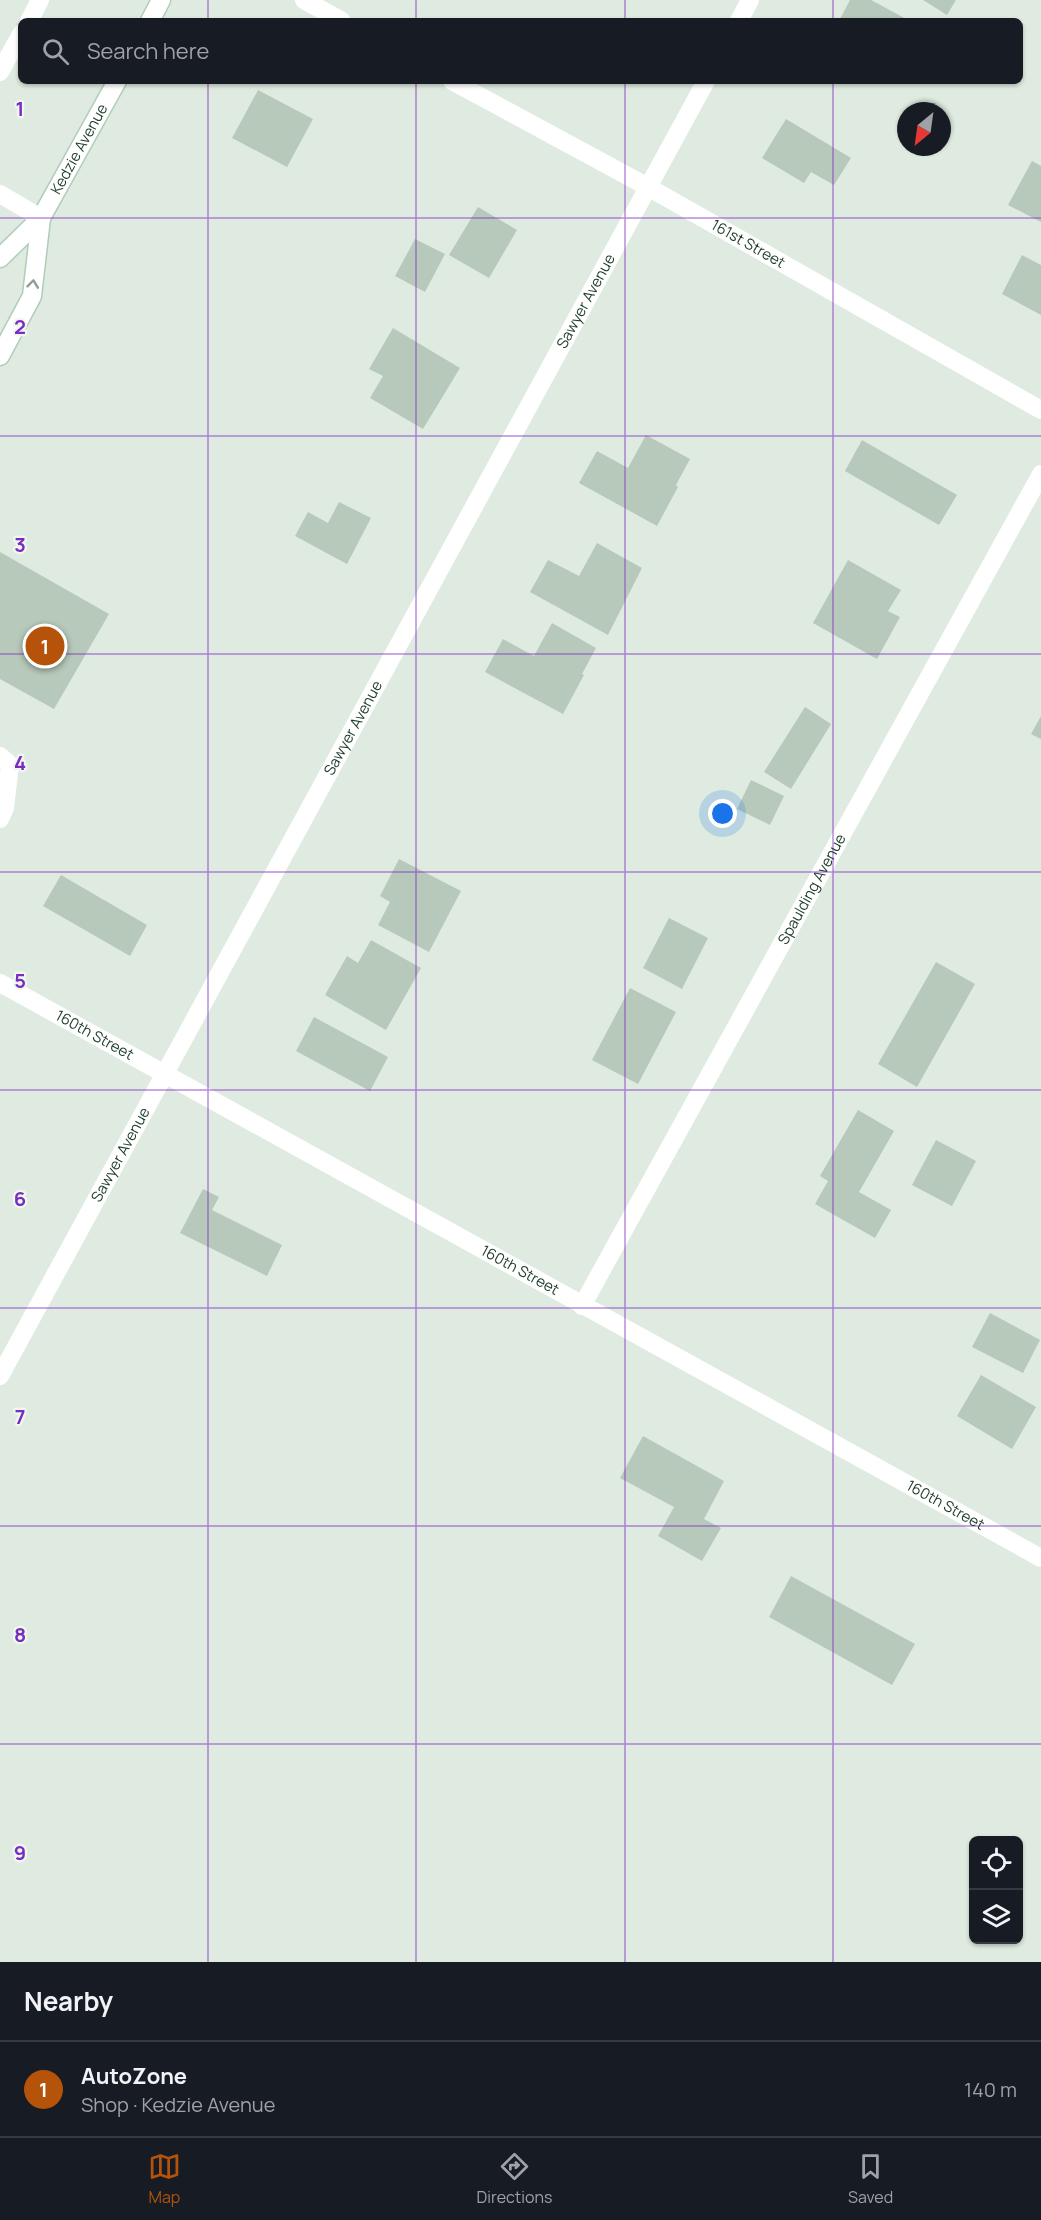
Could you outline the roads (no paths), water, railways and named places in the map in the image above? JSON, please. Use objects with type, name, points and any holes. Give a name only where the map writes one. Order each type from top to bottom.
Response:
[{"type":"street","points":[[30,18],[40,0]]},
{"type":"street","points":[[152,18],[161,0]]},
{"type":"street","points":[[304,0],[337,18]]},
{"type":"street","points":[[741,18],[750,0]]},
{"type":"street","points":[[0,72],[18,39]]},
{"type":"street","name":"Kedzie Avenue","points":[[0,258],[42,218],[115,84]]},
{"type":"street","name":"161st Street","points":[[458,84],[648,187],[1041,410]]},
{"type":"street","name":"Sawyer Avenue","points":[[0,1376],[704,84]]},
{"type":"street","points":[[0,194],[42,218]]},
{"type":"street","name":"Kedzie Avenue","points":[[0,356],[32,296],[42,218]]},
{"type":"street","name":"Spaulding Avenue","points":[[582,1306],[1041,474]]},
{"type":"street","points":[[0,756],[10,765],[6,808],[0,819]]},
{"type":"street","name":"160th Street","points":[[0,982],[164,1075],[1041,1558]]},
{"type":"place","name":"AutoZone","points":[[45,646]]}]
